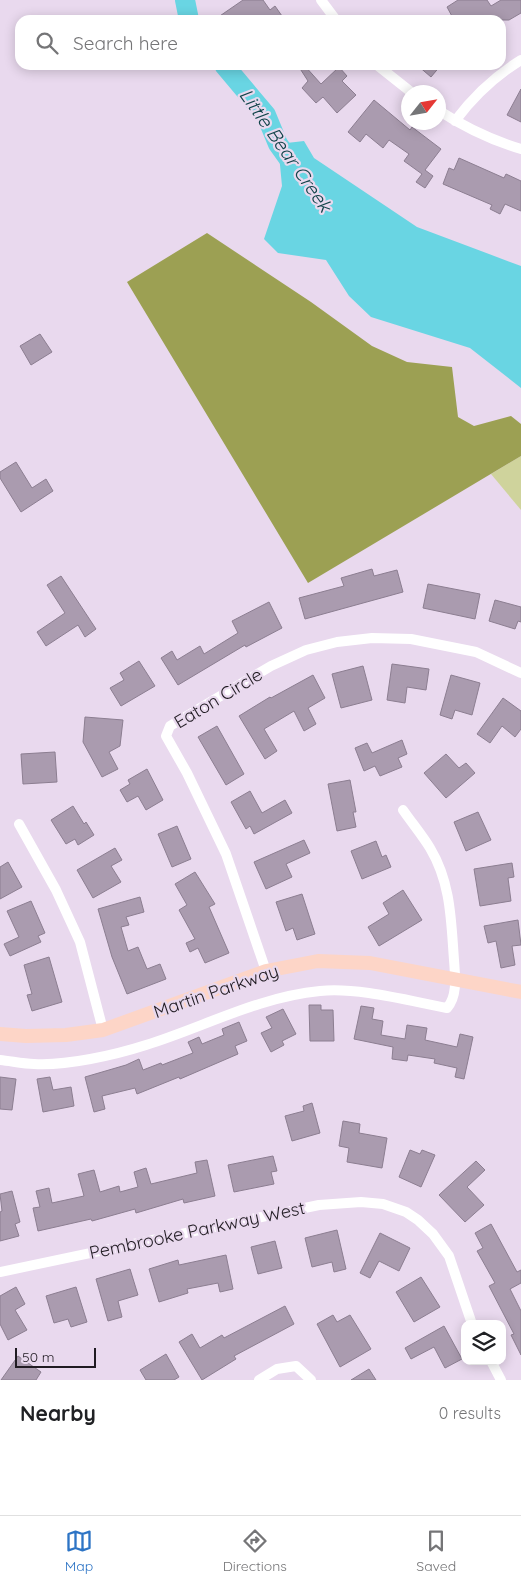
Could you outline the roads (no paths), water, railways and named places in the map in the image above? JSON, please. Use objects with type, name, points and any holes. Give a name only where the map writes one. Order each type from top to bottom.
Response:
[{"type":"street","points":[[320,0],[332,15]]},
{"type":"street","points":[[455,121],[486,85],[521,60]]},
{"type":"street","points":[[382,70],[402,85]]},
{"type":"street","points":[[446,115],[464,127],[521,149]]},
{"type":"street","name":"Eaton Circle","points":[[266,971],[226,854],[187,773],[166,736],[170,726],[271,666],[306,650],[338,642],[372,638],[411,639],[476,652],[521,673]]},
{"type":"street","points":[[0,1060],[35,1064],[81,1061],[145,1046],[249,1007],[285,997],[321,991],[364,993],[447,1008],[453,1002],[455,979],[450,903],[446,885],[430,848],[403,810]]},
{"type":"street","points":[[19,824],[56,890],[80,942],[103,1030]]},
{"type":"street","name":"Martin Parkway","points":[[0,1034],[26,1036],[66,1035],[103,1030],[266,971],[318,961],[370,963],[521,992]]},
{"type":"street","name":"Pembrooke Parkway West","points":[[0,1272],[320,1205],[361,1202],[383,1204],[406,1212],[433,1234],[449,1256],[471,1320]]},
{"type":"street","points":[[493,1365],[501,1380]]},
{"type":"street","points":[[259,1380],[277,1369],[296,1366],[311,1380]]},
{"type":"water","points":[[304,141],[314,158],[417,227],[521,266],[521,388],[470,348],[371,317],[349,296],[326,260],[278,253],[264,239],[282,186],[278,144]]},
{"type":"waterway","name":"Little Bear Creek","points":[[185,0],[188,15]]},
{"type":"waterway","name":"Little Bear Creek","points":[[228,70],[266,115],[278,144],[293,165]]}]
